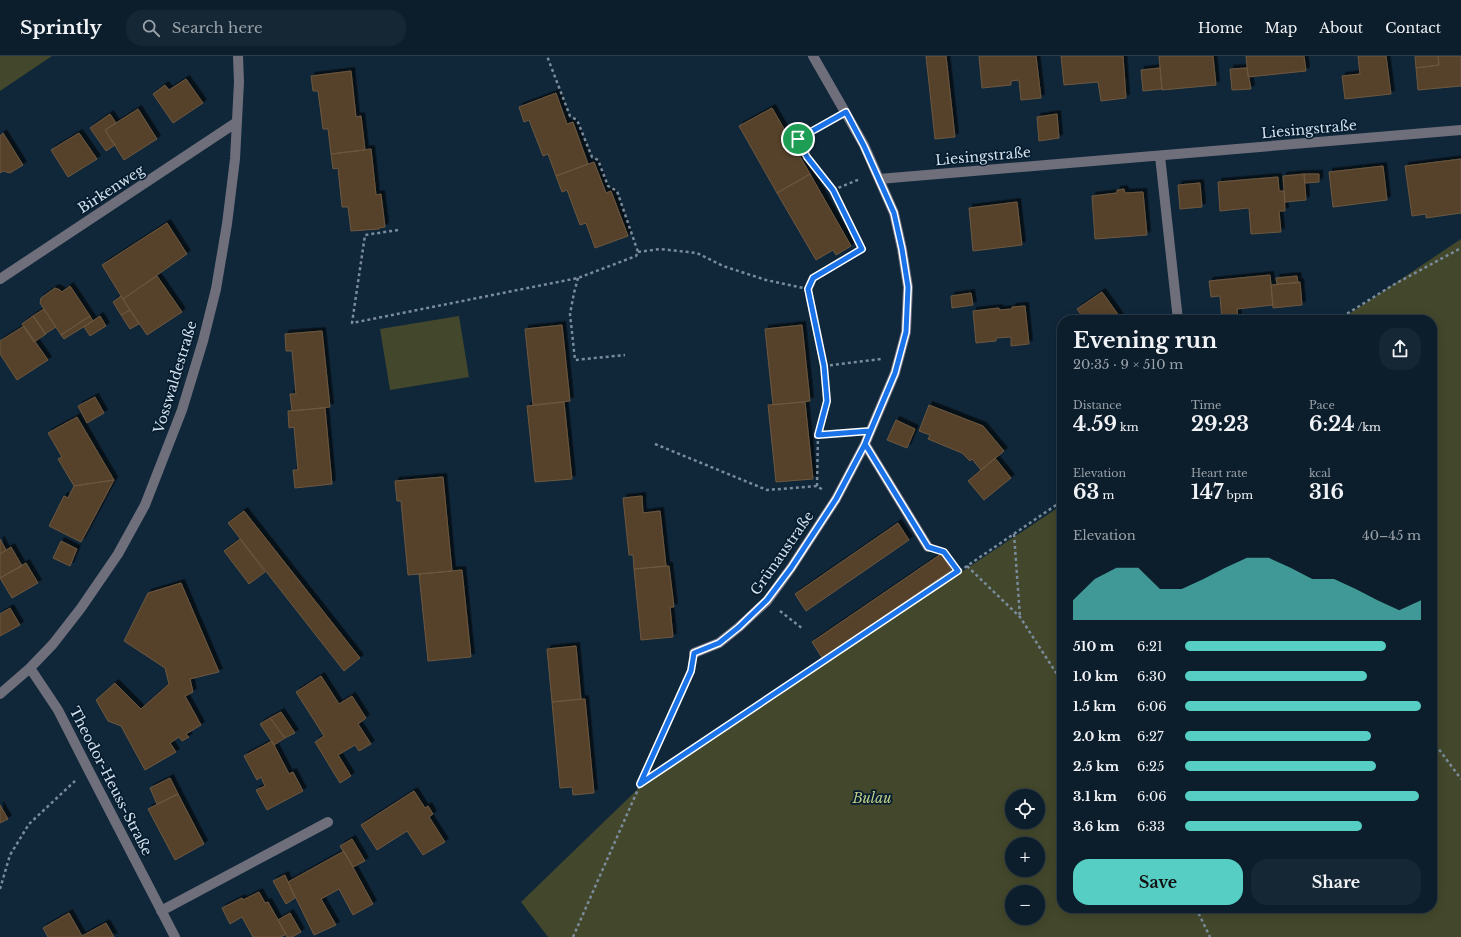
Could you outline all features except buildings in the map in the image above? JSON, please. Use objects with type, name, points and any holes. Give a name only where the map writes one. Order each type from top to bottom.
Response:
[{"type":"street","name":"Vosswaldestraße","points":[[0,694],[30,668],[53,644],[81,608],[118,554],[145,505],[182,410],[203,341],[216,289],[227,224],[235,159],[238,56]]},
{"type":"street","name":"Grünaustraße","points":[[694,653],[719,643],[739,627],[767,600],[791,568],[836,499],[865,444],[895,373],[906,332],[908,287],[894,213],[864,146],[813,56]]},
{"type":"street","name":"Birkenweg","points":[[0,279],[237,122]]},
{"type":"street","name":"Liesingstraße","points":[[878,176],[1160,156],[1461,130]]},
{"type":"street","points":[[1160,156],[1177,315]]},
{"type":"street","points":[[865,444],[928,547]]},
{"type":"street","name":"Theodor-Heuss-Straße","points":[[30,668],[58,710],[175,937]]},
{"type":"street","points":[[161,911],[328,822]]},
{"type":"path","points":[[547,56],[570,116],[576,120],[592,157],[598,160],[608,186],[617,191],[638,252]]},
{"type":"path","points":[[817,486],[818,435],[827,401],[824,366],[808,289],[813,278],[862,249],[833,190],[807,157],[798,139],[846,112]]},
{"type":"path","points":[[833,190],[878,176]]},
{"type":"path","points":[[398,230],[365,234],[352,323],[578,278],[636,256],[638,252],[660,249],[697,253],[722,266],[751,276],[808,289]]},
{"type":"path","points":[[1345,315],[1392,285],[1461,248]]},
{"type":"path","points":[[578,278],[570,314],[574,360],[625,355]]},
{"type":"path","points":[[824,366],[899,356]]},
{"type":"path","points":[[818,435],[870,431]]},
{"type":"path","points":[[655,444],[767,490],[817,486],[824,491]]},
{"type":"path","points":[[640,784],[1057,504]]},
{"type":"path","points":[[1014,534],[1020,617]]},
{"type":"path","points":[[928,547],[944,552],[958,571]]},
{"type":"path","points":[[967,566],[1020,617],[1057,674]]},
{"type":"path","points":[[767,600],[803,629]]},
{"type":"path","points":[[574,937],[691,671],[694,653]]},
{"type":"path","points":[[1437,747],[1461,779]]},
{"type":"path","points":[[0,889],[10,855],[29,824],[88,769]]},
{"type":"path","points":[[1198,913],[1210,937]]},
{"type":"green space","points":[[0,56],[52,56],[0,91]]},
{"type":"green space","name":"Bulau","points":[[1461,239],[1461,937],[548,937],[521,902],[641,786],[1057,508],[1057,913],[1437,913],[1437,315],[1347,315]]},
{"type":"green space","points":[[459,316],[469,377],[390,390],[380,329]]},
{"type":"route","points":[[798,139],[807,157],[833,190],[862,249],[813,278],[808,289],[824,366],[827,401],[818,435],[870,431],[865,444],[928,547],[944,552],[958,571],[640,784],[691,671],[694,653],[719,643],[739,627],[767,600],[791,568],[836,499],[865,444],[895,373],[906,332],[908,287],[894,213],[864,146],[846,112],[798,139]]}]
